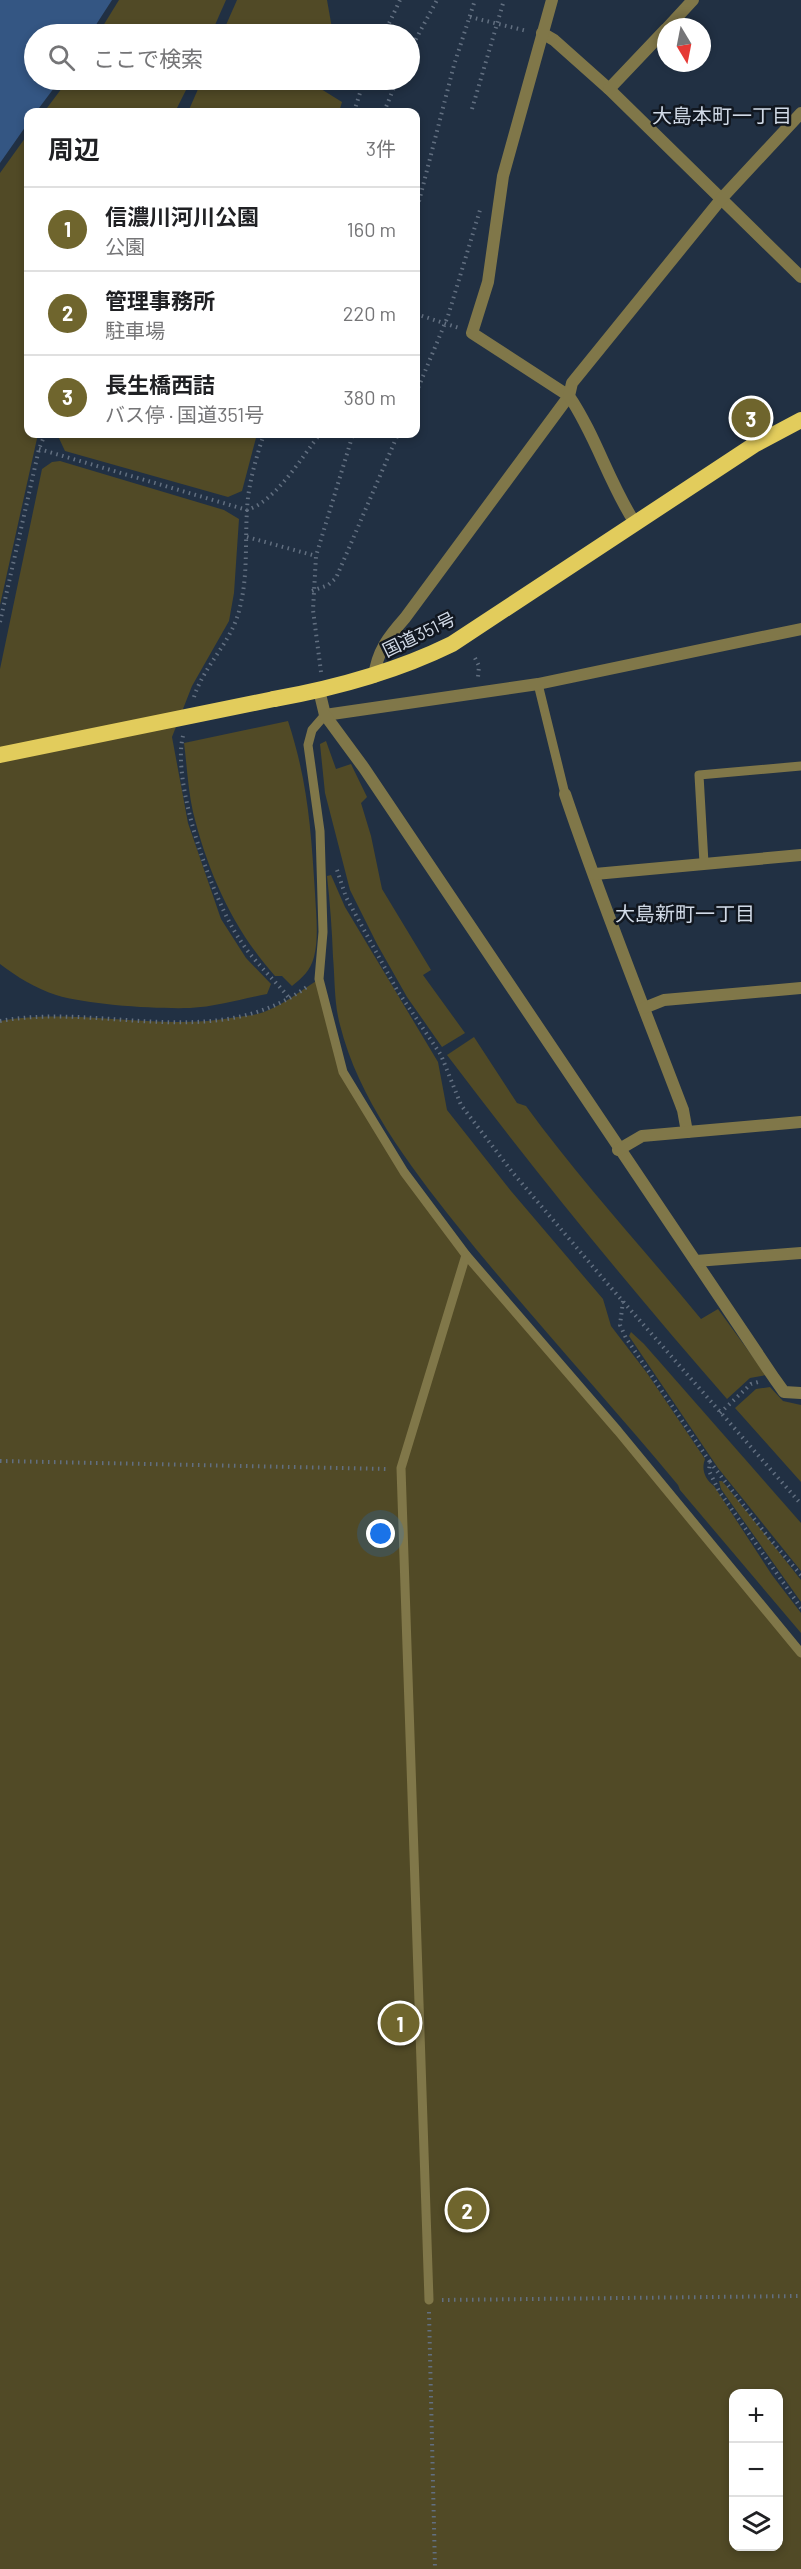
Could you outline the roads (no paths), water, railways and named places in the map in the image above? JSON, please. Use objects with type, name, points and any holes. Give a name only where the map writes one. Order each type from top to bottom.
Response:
[{"type":"highway","name":"国道351号","points":[[0,755],[274,699],[320,681],[374,676],[416,662],[452,644],[754,445],[801,420]]},
{"type":"street","points":[[552,0],[538,33],[503,176],[488,282],[472,333],[569,396],[583,417],[618,494],[634,523]]},
{"type":"street","points":[[676,18],[693,0]]},
{"type":"street","points":[[538,33],[554,40],[609,89],[801,277]]},
{"type":"street","points":[[609,89],[657,39]]},
{"type":"street","points":[[374,676],[376,659],[386,639],[405,618],[569,396],[572,383],[722,198],[801,113]]},
{"type":"street","points":[[325,715],[538,684],[801,629]]},
{"type":"street","points":[[320,681],[325,715],[364,768],[618,1150],[784,1392],[801,1393]]},
{"type":"street","points":[[565,794],[595,874],[612,930],[683,1110],[687,1132]]},
{"type":"street","points":[[595,874],[704,862],[801,855]]},
{"type":"street","points":[[644,1008],[664,1000],[801,988]]},
{"type":"street","points":[[618,1150],[642,1136],[801,1122]]},
{"type":"street","points":[[696,1261],[801,1253]]},
{"type":"lane","points":[[538,684],[565,794]]},
{"type":"lane","points":[[325,715],[312,730],[308,745],[320,831],[323,932],[319,979],[343,1072],[404,1172],[466,1255],[618,1431],[801,1653]]},
{"type":"lane","points":[[704,862],[699,775],[801,766]]},
{"type":"lane","points":[[429,2300],[401,1468],[466,1255]]},
{"type":"water","points":[[0,0],[112,0],[96,24],[24,24],[24,90],[52,90],[39,108],[24,108],[24,129],[0,163]]},
{"type":"place","name":"長生橋西詰","points":[[751,418]]},
{"type":"place","name":"信濃川河川公園","points":[[400,2023]]},
{"type":"place","name":"管理事務所","points":[[467,2210]]},
{"type":"district","name":"大島本町一丁目","points":[[722,116]]},
{"type":"district","name":"大島新町一丁目","points":[[685,914]]}]
